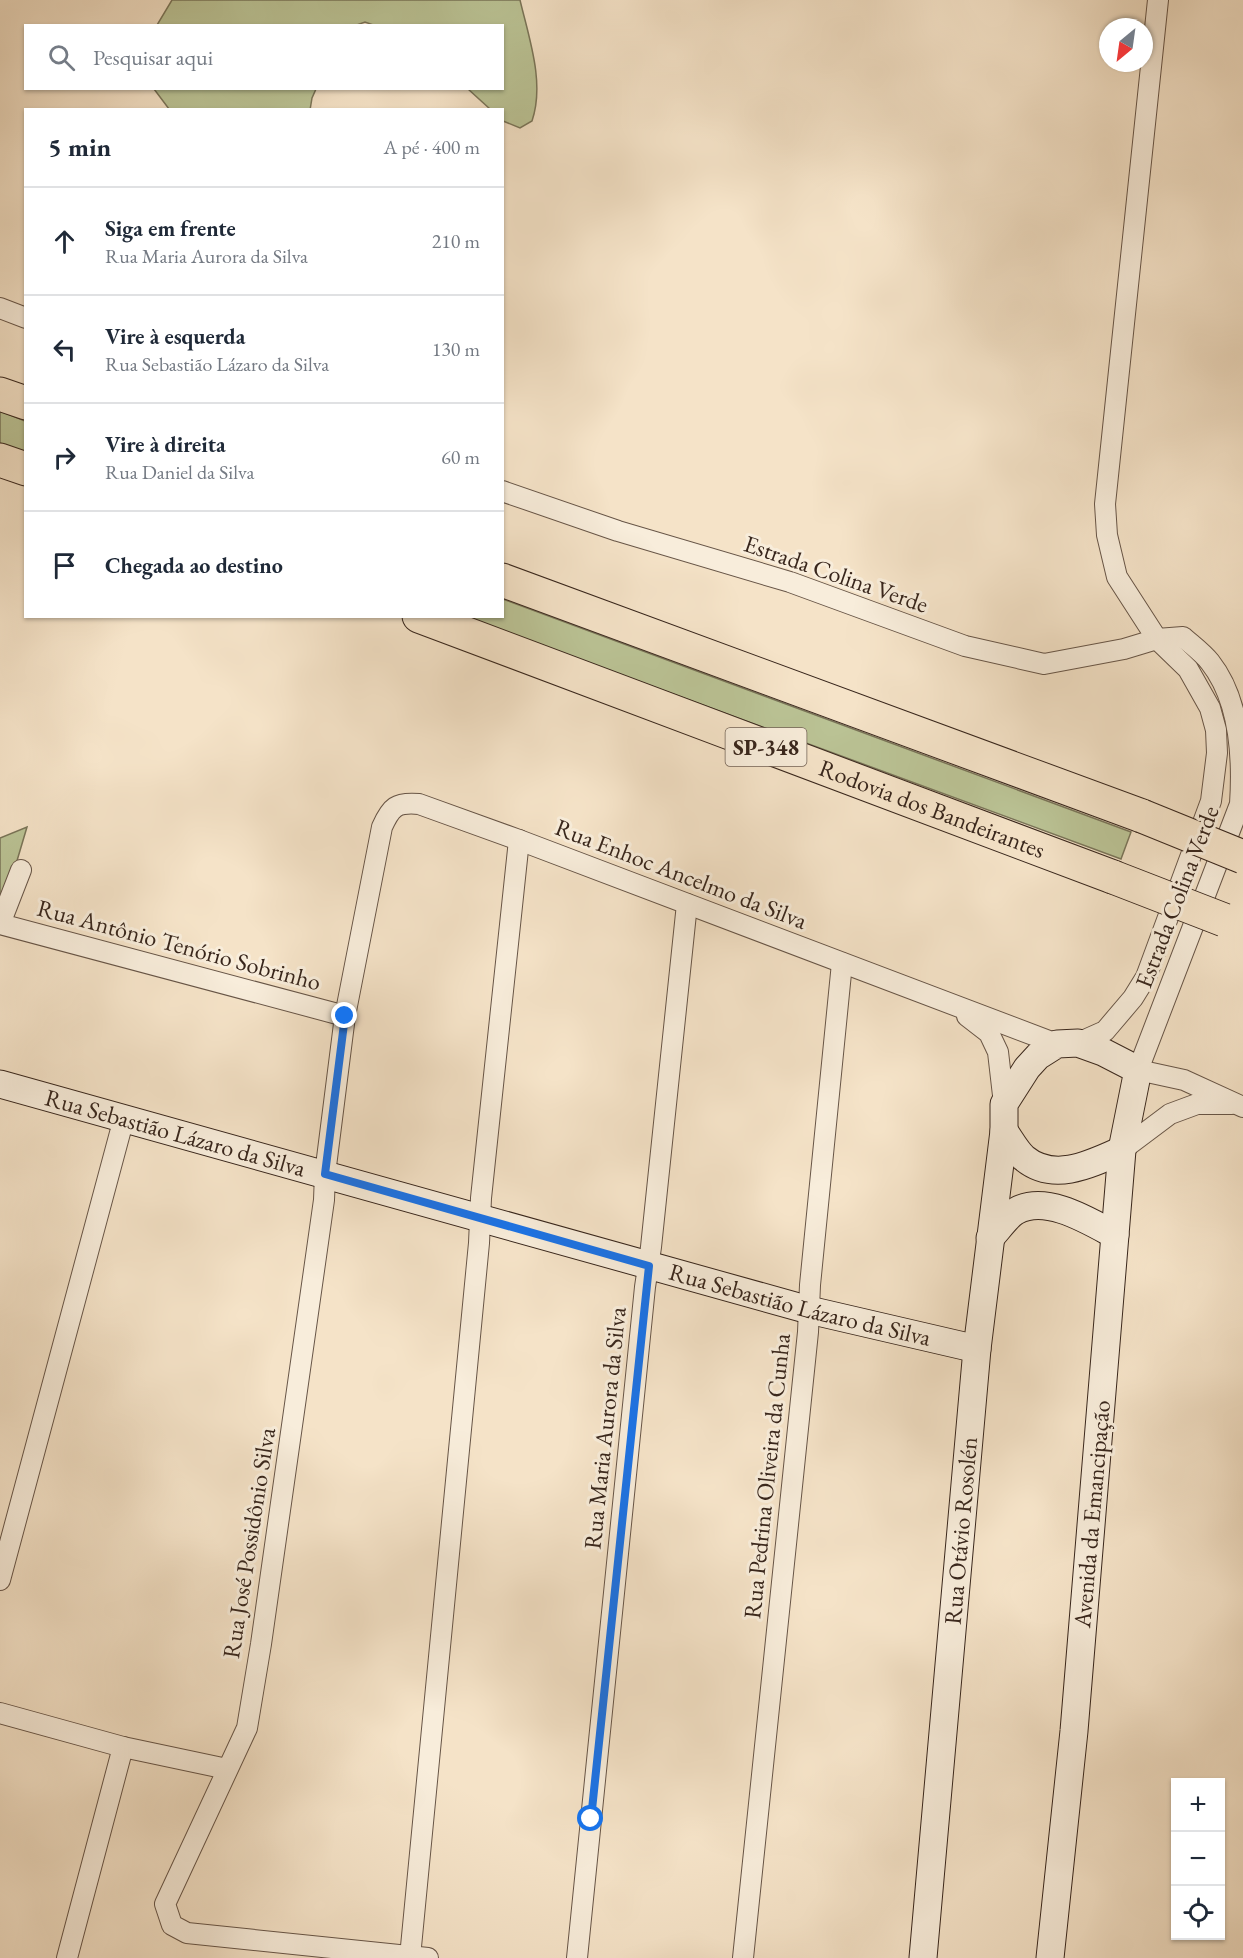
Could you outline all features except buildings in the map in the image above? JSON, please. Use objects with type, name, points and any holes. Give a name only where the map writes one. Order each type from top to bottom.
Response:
[{"type":"highway","points":[[0,394],[24,402]]},
{"type":"highway","points":[[0,460],[24,469]]},
{"type":"highway","name":"SP-348","points":[[504,581],[1142,816],[1243,857]]},
{"type":"highway","name":"Rodovia dos Bandeirantes","points":[[424,618],[1234,923]]},
{"type":"street","points":[[1157,639],[1117,577],[1107,535],[1105,504],[1158,0]]},
{"type":"street","points":[[0,308],[24,317]]},
{"type":"street","name":"Estrada Colina Verde","points":[[504,492],[618,531],[790,582],[965,646],[1044,664],[1124,649],[1157,639],[1183,637],[1210,661],[1228,696],[1239,733],[1242,768],[1239,804],[1138,1070]]},
{"type":"street","name":"Estrada Colina Verde","points":[[1068,1044],[1105,1030],[1133,998],[1146,977],[1211,801],[1217,753],[1216,730],[1210,708],[1188,669],[1157,639]]},
{"type":"street","name":"Rua Enhoc Ancelmo da Silva","points":[[389,811],[404,803],[419,804],[954,1005],[1068,1044]]},
{"type":"street","name":"Rua José Possidônio Silva","points":[[389,811],[382,827],[345,1016],[325,1174],[324,1200],[247,1728],[165,1904],[172,1925],[187,1933],[419,1957]]},
{"type":"street","points":[[419,1957],[482,1186],[519,840]]},
{"type":"street","points":[[0,924],[21,870]]},
{"type":"street","name":"Rua Maria Aurora da Silva","points":[[577,1958],[687,904]]},
{"type":"street","name":"Rua Antônio Tenório Sobrinho","points":[[0,924],[345,1016]]},
{"type":"street","name":"Rua Pedrina Oliveira da Cunha","points":[[743,1958],[808,1332],[810,1285],[842,963]]},
{"type":"street","name":"Rua Enhoc Ancelmo da Silva","points":[[954,1005],[989,1033],[998,1052],[1004,1117]]},
{"type":"street","points":[[1068,1044],[1104,1052],[1138,1070],[1184,1080],[1239,1105],[1197,1104],[1170,1114],[1122,1150],[1093,1163],[1054,1171],[1038,1167],[1022,1157],[1004,1117],[1027,1068],[1038,1056],[1068,1044]]},
{"type":"street","name":"Avenida da Emancipação","points":[[1050,1958],[1074,1731],[1122,1150],[1138,1070]]},
{"type":"street","name":"Rua Sebastião Lázaro da Silva","points":[[0,1084],[809,1310],[977,1349]]},
{"type":"street","name":"Rua Otávio Rosolén","points":[[923,1958],[977,1349],[1004,1117]]},
{"type":"street","points":[[0,1580],[124,1118]]},
{"type":"street","points":[[990,1238],[1015,1211],[1041,1205],[1078,1215],[1115,1235]]},
{"type":"street","points":[[0,1713],[123,1747],[227,1769]]},
{"type":"street","points":[[67,1958],[123,1747]]},
{"type":"green space","points":[[172,0],[520,0],[534,60],[536,106],[532,121],[520,128],[504,121],[504,108],[489,108],[469,90],[504,90],[504,24],[370,24],[365,22],[360,24],[158,24]]},
{"type":"green space","points":[[155,90],[316,90],[310,108],[168,108]]},
{"type":"green space","points":[[0,411],[24,421],[24,453],[0,443]]},
{"type":"green space","points":[[504,599],[1131,832],[1121,859],[467,618],[504,618]]},
{"type":"green space","points":[[27,827],[0,918],[0,838]]},
{"type":"route","points":[[345,1016],[325,1174],[649,1266],[591,1819]]}]
